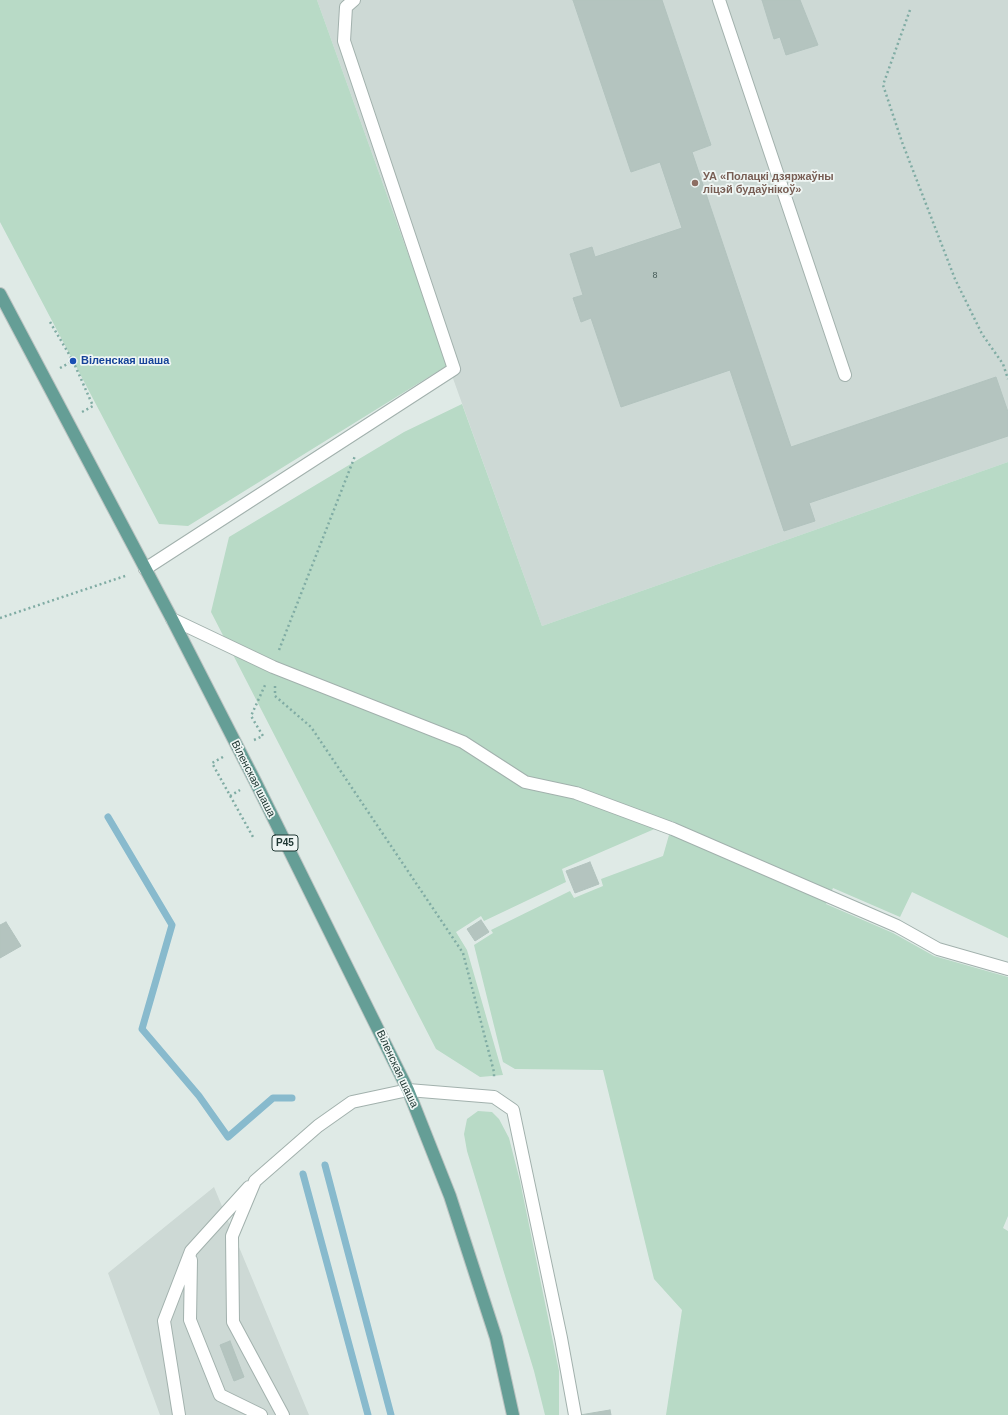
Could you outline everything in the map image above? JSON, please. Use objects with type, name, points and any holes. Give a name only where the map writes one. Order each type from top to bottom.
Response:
[{"type":"main road","name":"Віленская шаша","points":[[0,294],[172,619],[408,1090],[450,1196],[489,1315],[496,1338],[513,1415]]},
{"type":"lane","points":[[719,0],[846,375]]},
{"type":"lane","points":[[145,569],[454,369],[344,41],[348,2]]},
{"type":"lane","points":[[172,619],[273,667],[463,742],[525,782],[576,793],[674,829],[898,926],[938,949],[1008,969]]},
{"type":"lane","points":[[179,1415],[164,1321],[191,1251],[255,1181],[318,1126],[352,1102],[408,1090],[494,1097],[512,1110],[561,1338],[575,1415]]},
{"type":"lane","points":[[255,1181],[232,1236],[234,1322],[283,1415]]},
{"type":"lane","points":[[191,1251],[190,1320],[220,1395],[261,1415]]},
{"type":"path","points":[[910,10],[883,85],[902,142],[955,279],[982,334],[1003,364],[1008,379]]},
{"type":"path","points":[[50,322],[73,361],[93,406],[67,420]]},
{"type":"path","points":[[253,837],[212,763],[262,736],[251,716],[273,667],[359,445],[357,431]]},
{"type":"path","points":[[0,618],[145,569]]},
{"type":"path","points":[[273,667],[275,696],[312,728],[463,954],[494,1072],[494,1097]]},
{"type":"shaded area","name":"УА «Полацкі дзяржаўны ліцэй будаўнікоў»","points":[[317,0],[1008,0],[1008,462],[542,626]]},
{"type":"shaded area","points":[[214,1187],[309,1415],[160,1415],[108,1273]]},
{"type":"green space","points":[[0,0],[317,0],[448,365],[188,526],[159,524],[0,222]]},
{"type":"green space","points":[[462,404],[542,626],[1008,462],[1008,938],[912,892],[900,917],[833,888],[826,904],[893,933],[934,956],[1008,977],[1008,1216],[1003,1228],[1008,1231],[1008,1415],[666,1415],[682,1310],[654,1279],[603,1070],[515,1069],[503,1062],[474,945],[493,933],[491,930],[570,891],[574,898],[603,886],[601,879],[663,856],[673,821],[562,869],[566,882],[484,921],[481,916],[456,932],[467,950],[503,1075],[480,1077],[436,1049],[211,612],[229,537],[404,432]]},
{"type":"green space","points":[[478,1111],[492,1112],[499,1119],[509,1138],[520,1181],[559,1371],[559,1415],[545,1415],[534,1371],[467,1151],[464,1134],[467,1119]]},
{"type":"building","points":[[573,0],[662,0],[711,145],[692,152],[791,447],[996,377],[1008,412],[1008,436],[809,503],[815,521],[784,531],[730,370],[621,407],[591,318],[581,322],[573,298],[583,295],[570,254],[592,247],[595,257],[682,228],[660,162],[631,172]]},
{"type":"building","points":[[762,0],[800,0],[818,45],[786,55],[780,37],[774,39]]},
{"type":"building","points":[[590,862],[599,884],[575,893],[566,871]]},
{"type":"building","points":[[481,920],[489,932],[475,941],[467,929]]},
{"type":"building","points":[[6,922],[21,946],[0,958],[0,925]]},
{"type":"building","points":[[230,1341],[244,1377],[234,1381],[220,1345]]},
{"type":"building","points":[[610,1410],[611,1415],[580,1415]]},
{"type":"waterway","points":[[108,817],[172,925],[142,1029],[199,1096],[228,1137],[273,1098],[292,1098]]},
{"type":"waterway","points":[[325,1165],[391,1415]]},
{"type":"waterway","points":[[303,1174],[368,1415]]},
{"type":"place","name":"УА «Полацкі дзяржаўны ліцэй будаўнікоў»","points":[[695,183]]},
{"type":"place","name":"Віленская шаша","points":[[73,361]]}]
